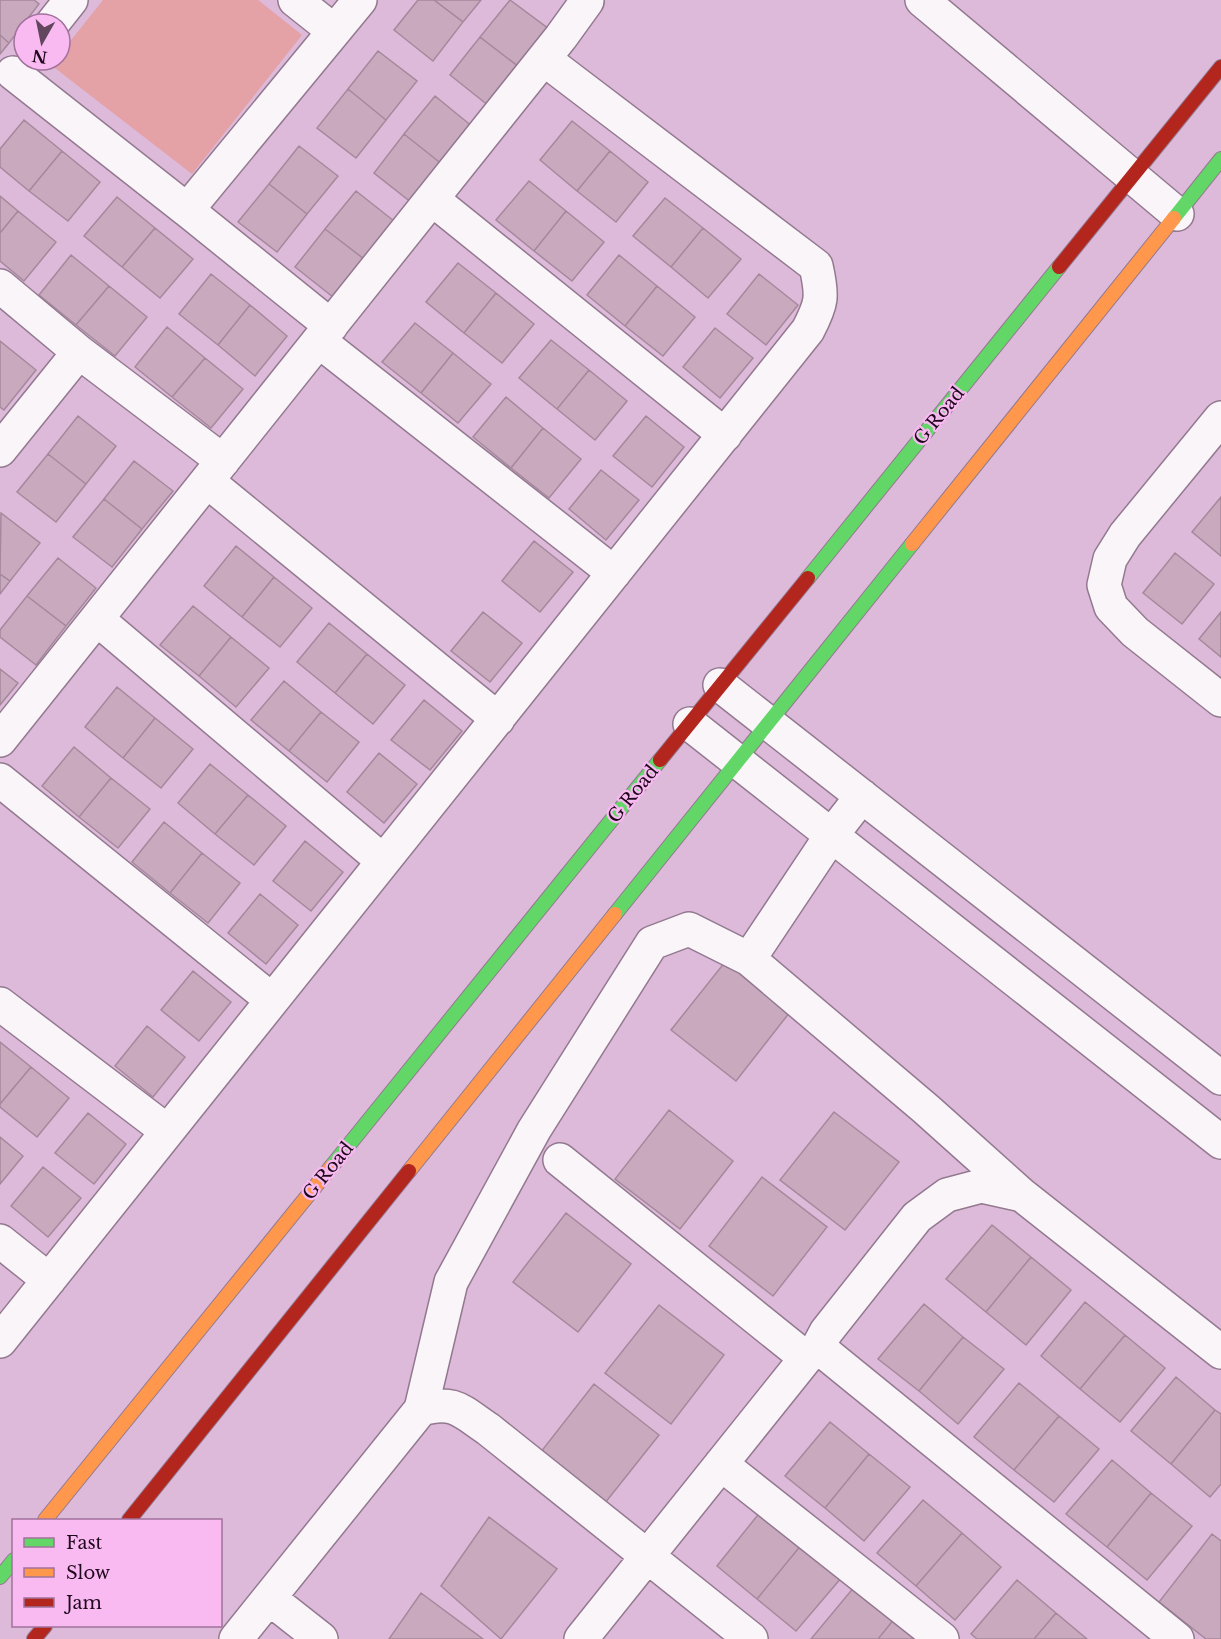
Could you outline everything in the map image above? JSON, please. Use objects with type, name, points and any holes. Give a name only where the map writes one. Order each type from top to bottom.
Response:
[{"type":"street","points":[[295,0],[334,31]]},
{"type":"street","points":[[187,210],[360,0]]},
{"type":"street","points":[[0,740],[544,58],[586,0]]},
{"type":"street","points":[[922,0],[1177,214]]},
{"type":"street","points":[[0,1341],[725,435],[808,330],[820,307],[821,288],[816,266],[544,58]]},
{"type":"street","name":"G Road","points":[[47,1519],[1221,67]]},
{"type":"street","points":[[12,74],[187,210],[325,334],[614,573]]},
{"type":"street","points":[[131,1519],[1221,159]]},
{"type":"street","points":[[432,199],[725,435]]},
{"type":"street","points":[[0,286],[79,352],[498,719]]},
{"type":"street","points":[[0,450],[79,352]]},
{"type":"street","points":[[1216,436],[1125,534],[1110,559],[1104,585],[1111,607],[1135,632],[1221,700]]},
{"type":"street","points":[[97,619],[383,861]]},
{"type":"street","points":[[720,685],[1221,1078]]},
{"type":"street","points":[[690,724],[1221,1143]]},
{"type":"street","points":[[0,780],[272,1000]]},
{"type":"street","points":[[749,959],[831,836],[862,796]]},
{"type":"street","points":[[236,1639],[421,1409],[451,1282],[534,1130],[652,943],[689,929],[749,959],[926,1109],[1022,1195],[1221,1352]]},
{"type":"street","points":[[0,1004],[167,1131]]},
{"type":"street","points":[[560,1160],[812,1353],[1161,1634]]},
{"type":"street","points":[[581,1639],[812,1353],[917,1217],[947,1195],[981,1186],[1022,1195]]},
{"type":"street","points":[[0,1241],[48,1280]]},
{"type":"street","points":[[421,1409],[437,1405],[455,1406],[751,1639]]},
{"type":"street","points":[[721,1464],[942,1639]]},
{"type":"street","points":[[0,1576],[12,1562]]},
{"type":"street","points":[[269,1598],[321,1639]]},
{"type":"street","points":[[34,1639],[44,1627]]},
{"type":"shaded area","points":[[103,0],[258,0],[302,35],[192,174],[60,72],[72,72],[72,39]]},
{"type":"building","points":[[0,0],[34,0],[39,4],[33,12],[12,12],[12,39],[9,43],[0,35]]},
{"type":"building","points":[[418,0],[434,0],[463,22],[433,61],[394,30]]},
{"type":"building","points":[[434,0],[481,0],[463,22]]},
{"type":"building","points":[[510,0],[549,29],[519,67],[480,37]]},
{"type":"building","points":[[0,35],[9,43],[0,54]]},
{"type":"building","points":[[480,37],[519,67],[489,106],[450,75]]},
{"type":"building","points":[[378,51],[417,81],[386,120],[348,89]]},
{"type":"building","points":[[348,89],[386,120],[356,158],[317,128]]},
{"type":"building","points":[[435,96],[473,127],[443,165],[404,134]]},
{"type":"building","points":[[24,120],[62,151],[29,191],[0,167],[0,149]]},
{"type":"building","points":[[572,121],[610,151],[577,191],[540,160]]},
{"type":"building","points":[[404,134],[443,165],[412,203],[374,173]]},
{"type":"building","points":[[299,146],[338,176],[307,214],[269,184]]},
{"type":"building","points":[[62,151],[100,182],[68,221],[29,191]]},
{"type":"building","points":[[610,151],[648,182],[616,222],[577,191]]},
{"type":"building","points":[[529,181],[566,211],[534,251],[496,220]]},
{"type":"building","points":[[269,184],[307,214],[277,252],[238,222]]},
{"type":"building","points":[[356,191],[394,221],[364,259],[325,229]]},
{"type":"building","points":[[0,196],[18,211],[0,233]]},
{"type":"building","points":[[117,197],[155,228],[122,267],[84,236]]},
{"type":"building","points":[[665,198],[703,228],[671,267],[633,236]]},
{"type":"building","points":[[18,211],[56,242],[24,281],[0,261],[0,233]]},
{"type":"building","points":[[566,211],[604,242],[572,281],[534,251]]},
{"type":"building","points":[[155,228],[193,259],[160,298],[122,267]]},
{"type":"building","points":[[703,228],[741,259],[708,298],[671,267]]},
{"type":"building","points":[[325,229],[364,259],[333,297],[295,267]]},
{"type":"building","points":[[71,255],[109,286],[76,325],[39,295]]},
{"type":"building","points":[[619,255],[657,286],[625,326],[587,295]]},
{"type":"building","points":[[458,263],[496,293],[464,333],[426,302]]},
{"type":"building","points":[[211,274],[250,305],[218,345],[179,314]]},
{"type":"building","points":[[759,274],[798,305],[766,345],[727,314]]},
{"type":"building","points":[[109,286],[147,317],[115,356],[76,325]]},
{"type":"building","points":[[657,286],[695,317],[663,356],[625,326]]},
{"type":"building","points":[[496,293],[534,324],[502,363],[464,333]]},
{"type":"building","points":[[250,305],[287,336],[255,376],[218,345]]},
{"type":"building","points":[[415,323],[453,353],[421,393],[382,362]]},
{"type":"building","points":[[167,327],[205,358],[172,397],[135,367]]},
{"type":"building","points":[[715,328],[753,358],[720,398],[683,367]]},
{"type":"building","points":[[551,340],[589,370],[557,409],[519,378]]},
{"type":"building","points":[[0,341],[36,370],[4,410],[0,407]]},
{"type":"building","points":[[453,353],[491,384],[458,423],[421,393]]},
{"type":"building","points":[[205,358],[243,389],[211,428],[172,397]]},
{"type":"building","points":[[589,370],[627,401],[595,440],[557,409]]},
{"type":"building","points":[[506,397],[543,428],[511,468],[473,437]]},
{"type":"building","points":[[78,416],[116,446],[86,484],[48,454]]},
{"type":"building","points":[[646,416],[684,447],[652,487],[613,456]]},
{"type":"building","points":[[543,428],[581,459],[549,498],[511,468]]},
{"type":"building","points":[[48,454],[86,484],[56,522],[17,492]]},
{"type":"building","points":[[134,461],[173,491],[142,529],[104,499]]},
{"type":"building","points":[[601,470],[639,500],[606,540],[569,509]]},
{"type":"building","points":[[1221,497],[1221,556],[1192,532]]},
{"type":"building","points":[[104,499],[142,529],[112,567],[73,537]]},
{"type":"building","points":[[1,513],[40,543],[10,581],[0,574]]},
{"type":"building","points":[[534,541],[573,572],[540,612],[502,581]]},
{"type":"building","points":[[236,546],[274,577],[242,617],[204,586]]},
{"type":"building","points":[[1175,553],[1214,584],[1182,624],[1143,593]]},
{"type":"building","points":[[58,558],[96,588],[66,626],[27,596]]},
{"type":"building","points":[[0,574],[10,581],[0,594]]},
{"type":"building","points":[[274,577],[312,608],[280,647],[242,617]]},
{"type":"building","points":[[27,596],[66,626],[36,665],[0,637],[0,630]]},
{"type":"building","points":[[193,606],[231,637],[199,676],[160,645]]},
{"type":"building","points":[[483,612],[522,643],[490,682],[451,651]]},
{"type":"building","points":[[1221,612],[1221,657],[1199,639]]},
{"type":"building","points":[[329,623],[367,654],[335,693],[297,662]]},
{"type":"building","points":[[231,637],[269,668],[236,707],[199,676]]},
{"type":"building","points":[[367,654],[405,685],[373,724],[335,693]]},
{"type":"building","points":[[0,669],[18,683],[0,705]]},
{"type":"building","points":[[284,681],[321,712],[289,751],[251,720]]},
{"type":"building","points":[[117,687],[155,718],[123,758],[85,727]]},
{"type":"building","points":[[424,700],[462,731],[430,770],[391,740]]},
{"type":"building","points":[[321,712],[359,742],[327,782],[289,751]]},
{"type":"building","points":[[155,718],[193,749],[161,788],[123,758]]},
{"type":"building","points":[[74,747],[111,778],[79,817],[42,786]]},
{"type":"building","points":[[379,753],[417,784],[384,823],[347,792]]},
{"type":"building","points":[[210,764],[248,795],[215,834],[178,803]]},
{"type":"building","points":[[111,778],[150,809],[118,848],[79,817]]},
{"type":"building","points":[[248,795],[286,826],[254,865],[215,834]]},
{"type":"building","points":[[164,822],[202,853],[170,893],[132,862]]},
{"type":"building","points":[[305,841],[343,872],[311,911],[273,881]]},
{"type":"building","points":[[202,853],[240,883],[208,923],[170,893]]},
{"type":"building","points":[[260,894],[298,925],[266,964],[228,933]]},
{"type":"building","points":[[725,962],[790,1012],[736,1081],[671,1030]]},
{"type":"building","points":[[193,971],[231,1002],[199,1041],[161,1010]]},
{"type":"building","points":[[147,1026],[185,1057],[153,1097],[115,1066]]},
{"type":"building","points":[[0,1042],[31,1067],[0,1104]]},
{"type":"building","points":[[31,1067],[69,1098],[37,1137],[0,1107],[0,1104]]},
{"type":"building","points":[[669,1110],[733,1161],[680,1229],[615,1179]]},
{"type":"building","points":[[834,1112],[899,1162],[845,1230],[780,1180]]},
{"type":"building","points":[[88,1113],[126,1144],[94,1184],[55,1153]]},
{"type":"building","points":[[0,1137],[23,1156],[0,1184]]},
{"type":"building","points":[[43,1167],[81,1198],[48,1237],[11,1206]]},
{"type":"building","points":[[762,1177],[827,1227],[773,1296],[709,1246]]},
{"type":"building","points":[[566,1213],[631,1264],[578,1332],[513,1282]]},
{"type":"building","points":[[992,1225],[1031,1257],[986,1312],[946,1279]]},
{"type":"building","points":[[1031,1257],[1071,1290],[1026,1345],[986,1312]]},
{"type":"building","points":[[1085,1302],[1125,1335],[1080,1389],[1041,1356]]},
{"type":"building","points":[[924,1304],[963,1337],[919,1391],[878,1359]]},
{"type":"building","points":[[659,1305],[724,1355],[671,1424],[605,1373]]},
{"type":"building","points":[[1125,1335],[1165,1368],[1120,1422],[1080,1389]]},
{"type":"building","points":[[963,1337],[1004,1369],[958,1424],[919,1391]]},
{"type":"building","points":[[1176,1377],[1215,1410],[1171,1464],[1131,1431]]},
{"type":"building","points":[[1019,1383],[1059,1416],[1014,1470],[974,1437]]},
{"type":"building","points":[[594,1384],[659,1435],[605,1503],[540,1453]]},
{"type":"building","points":[[1215,1410],[1221,1414],[1221,1484],[1210,1497],[1171,1464]]},
{"type":"building","points":[[1059,1416],[1099,1449],[1054,1502],[1014,1470]]},
{"type":"building","points":[[830,1422],[869,1454],[825,1508],[785,1476]]},
{"type":"building","points":[[869,1454],[910,1487],[864,1541],[825,1508]]},
{"type":"building","points":[[1112,1460],[1151,1493],[1107,1547],[1066,1514]]},
{"type":"building","points":[[1151,1493],[1192,1526],[1147,1580],[1107,1547]]},
{"type":"building","points":[[923,1500],[962,1533],[916,1586],[877,1553]]},
{"type":"building","points":[[761,1511],[802,1544],[757,1599],[717,1566]]},
{"type":"building","points":[[489,1517],[557,1569],[501,1639],[441,1586]]},
{"type":"building","points":[[962,1533],[1001,1567],[955,1620],[916,1586]]},
{"type":"building","points":[[1212,1534],[1221,1541],[1221,1639],[1206,1639],[1159,1602]]},
{"type":"building","points":[[802,1544],[842,1577],[796,1631],[757,1599]]},
{"type":"building","points":[[1017,1580],[1056,1613],[1034,1639],[977,1639],[971,1634]]},
{"type":"building","points":[[855,1586],[895,1618],[878,1639],[811,1639]]},
{"type":"building","points":[[421,1593],[483,1639],[389,1639]]},
{"type":"building","points":[[1056,1613],[1087,1639],[1034,1639]]},
{"type":"building","points":[[895,1618],[920,1639],[878,1639]]},
{"type":"traffic: fast","points":[[1174,218],[1221,159]]},
{"type":"traffic: fast","points":[[808,578],[1059,267]]},
{"type":"traffic: fast","points":[[615,914],[912,544]]},
{"type":"traffic: fast","points":[[331,1167],[660,760]]},
{"type":"traffic: fast","points":[[0,1577],[12,1562]]},
{"type":"traffic: slow","points":[[912,544],[1174,218]]},
{"type":"traffic: slow","points":[[409,1171],[615,914]]},
{"type":"traffic: slow","points":[[46,1519],[331,1167]]},
{"type":"traffic: jam","points":[[1059,267],[1221,67]]},
{"type":"traffic: jam","points":[[660,760],[808,578]]},
{"type":"traffic: jam","points":[[130,1519],[409,1171]]},
{"type":"traffic: jam","points":[[34,1639],[44,1627]]}]
